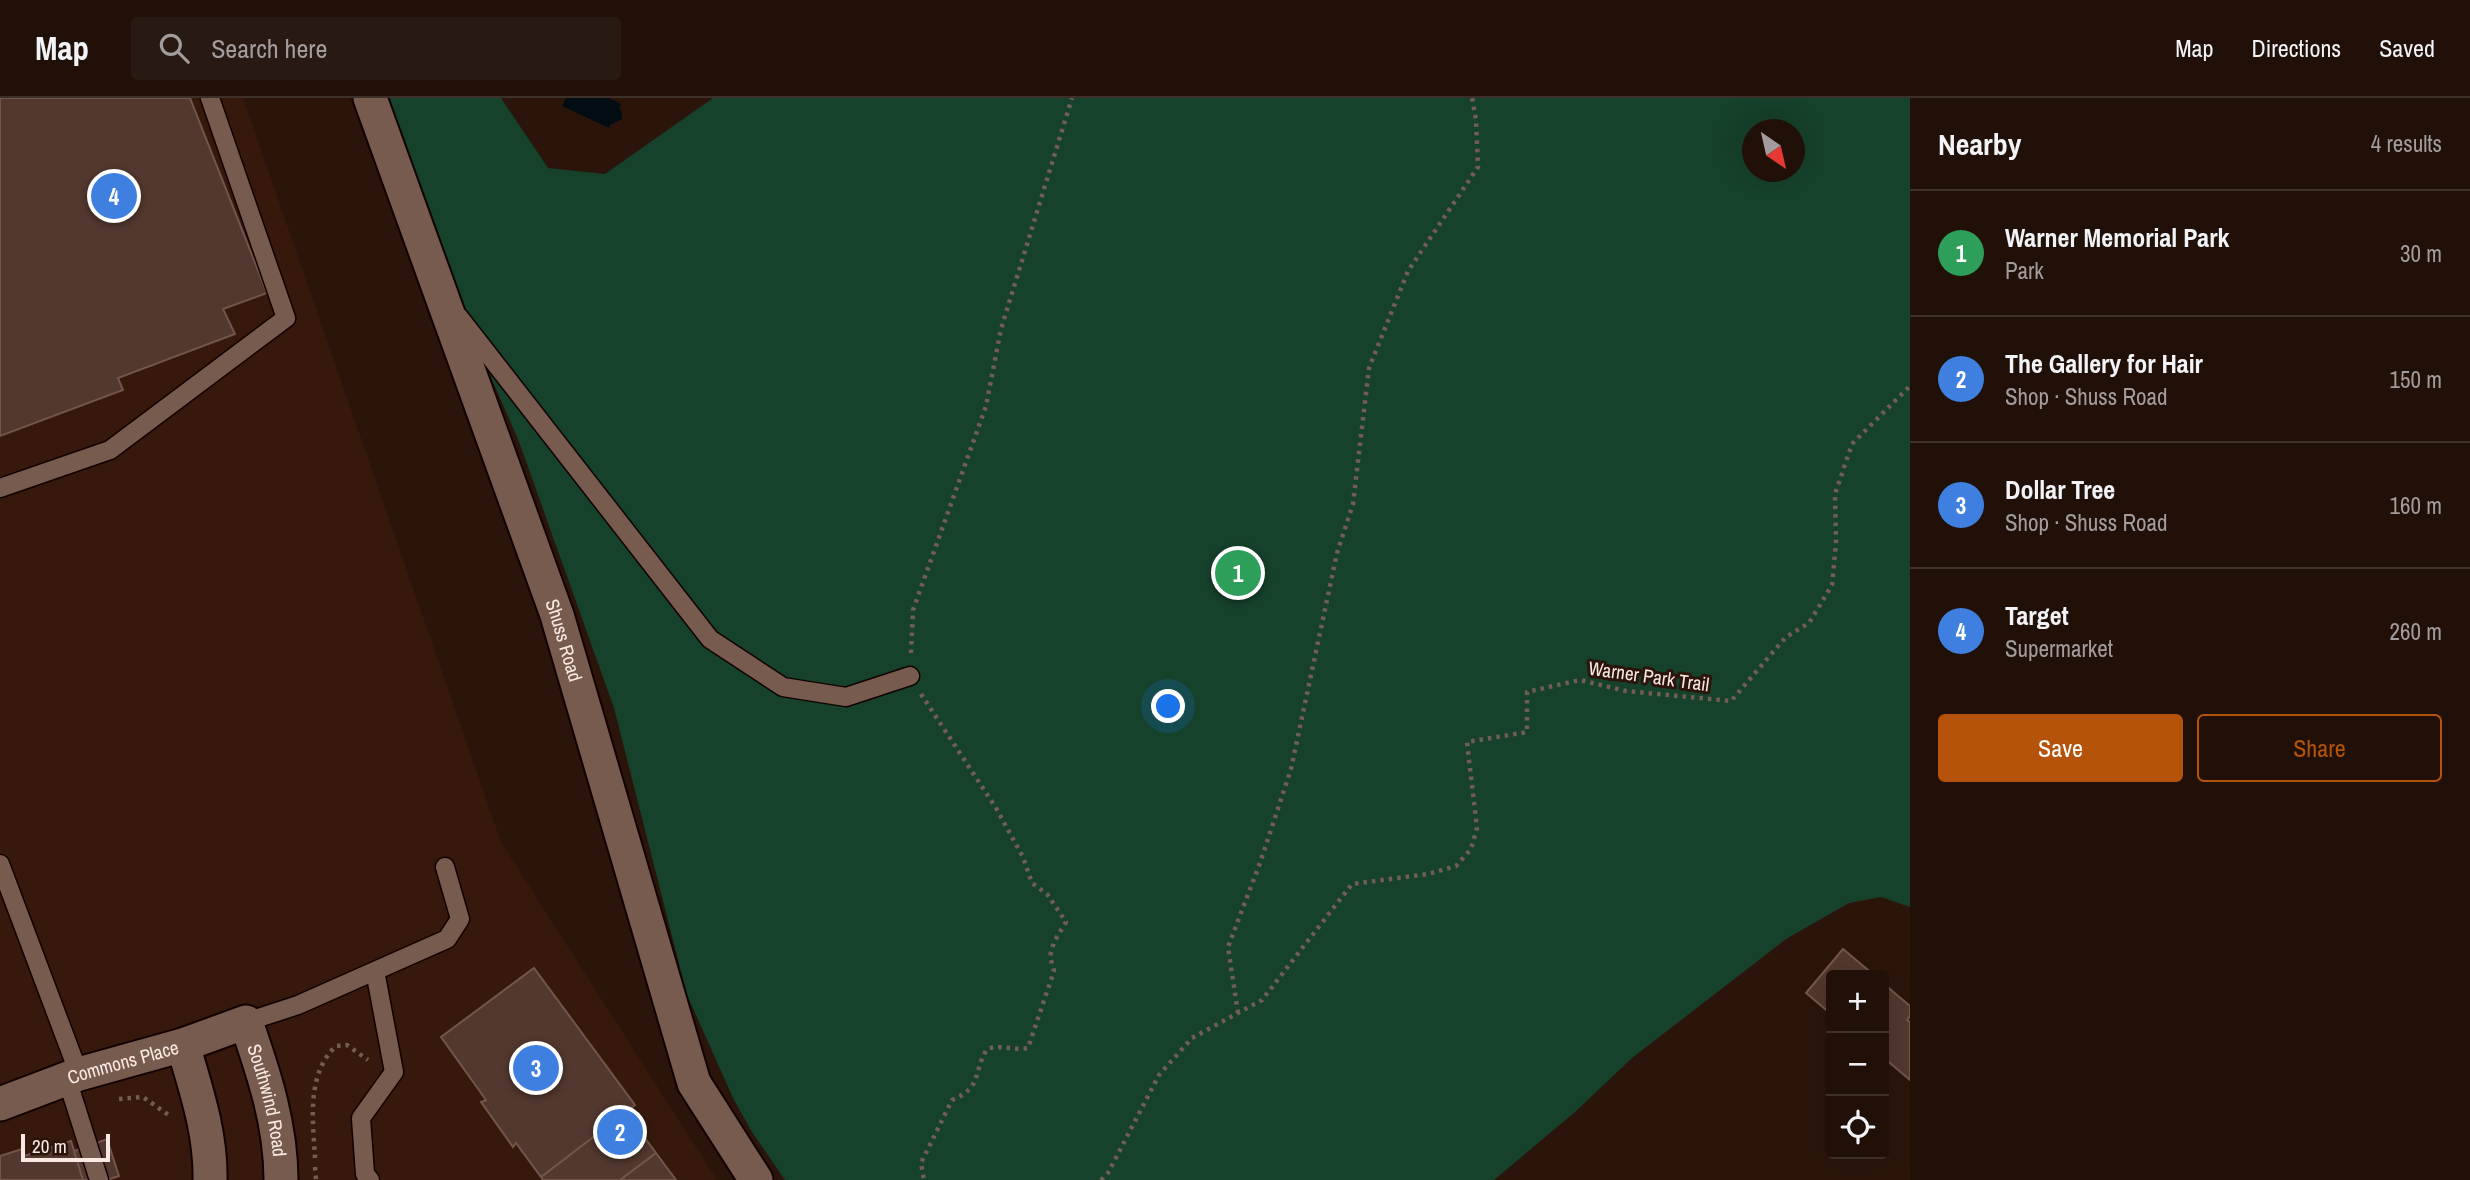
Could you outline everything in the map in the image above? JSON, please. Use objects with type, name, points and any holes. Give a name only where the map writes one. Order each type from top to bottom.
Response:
[{"type":"street","name":"Shuss Road","points":[[370,98],[557,615],[694,1083],[755,1180]]},
{"type":"street","name":"Commons Place","points":[[0,1104],[74,1087],[247,1022]]},
{"type":"street","name":"Southwind Road","points":[[247,1022],[268,1086],[276,1126],[281,1180]]},
{"type":"street","points":[[183,1045],[203,1113],[210,1180]]},
{"type":"lane","points":[[0,488],[110,450],[286,318],[210,98]]},
{"type":"lane","points":[[440,292],[710,639],[783,687],[846,697],[910,676]]},
{"type":"lane","points":[[0,864],[74,1087],[99,1180]]},
{"type":"lane","points":[[247,1022],[298,1004],[447,939],[460,919],[445,867]]},
{"type":"lane","points":[[370,1180],[365,1174],[362,1118],[394,1072],[375,971]]},
{"type":"path","points":[[924,1180],[921,1163],[952,1100],[967,1094],[976,1080],[986,1049],[1001,1045],[1019,1050],[1028,1048],[1054,971],[1050,956],[1054,942],[1066,922],[1047,894],[1032,883],[1023,857],[996,808],[910,676],[913,610],[986,406],[1001,329],[1072,98]]},
{"type":"path","points":[[1238,1013],[1228,947],[1261,863],[1291,769],[1337,553],[1353,504],[1369,368],[1408,271],[1478,167],[1472,98]]},
{"type":"path","name":"Warner Park Trail","points":[[1101,1180],[1108,1173],[1159,1075],[1192,1038],[1262,1000],[1352,884],[1428,874],[1456,866],[1471,849],[1476,828],[1467,742],[1527,733],[1527,692],[1580,680],[1626,691],[1731,701],[1786,637],[1809,623],[1832,584],[1836,543],[1835,494],[1852,444],[1910,386]]},
{"type":"path","points":[[316,1180],[312,1104],[323,1063],[329,1053],[336,1046],[347,1045],[368,1060],[394,1072]]},
{"type":"path","points":[[74,1087],[125,1097],[143,1097],[168,1113],[175,1124]]},
{"type":"shaded area","points":[[0,98],[243,98],[501,842],[717,1180],[0,1180]]},
{"type":"shaded area","points":[[566,98],[609,98],[621,104],[619,108],[622,119],[609,128],[562,106]]},
{"type":"green space","points":[[385,98],[501,98],[548,168],[605,174],[713,98],[1910,98],[1910,907],[1881,897],[1849,903],[1786,939],[1632,1058],[1575,1112],[1494,1180],[785,1180],[734,1100],[687,995],[614,708],[518,439],[443,268]]},
{"type":"building","points":[[0,98],[190,98],[267,293],[223,309],[235,334],[118,378],[123,390],[0,436]]},
{"type":"building","points":[[1843,949],[1868,970],[1826,970],[1826,1010],[1806,993]]},
{"type":"building","points":[[534,968],[635,1105],[541,1177],[516,1143],[513,1147],[481,1102],[486,1100],[441,1037]]},
{"type":"building","points":[[1889,988],[1910,1006],[1907,1020],[1910,1022],[1910,1080],[1889,1062]]},
{"type":"building","points":[[626,1112],[656,1153],[620,1180],[543,1180],[541,1177]]},
{"type":"building","points":[[107,1139],[119,1176],[106,1180],[83,1180],[74,1151]]},
{"type":"building","points":[[71,1141],[83,1180],[0,1180],[0,1156],[22,1149],[24,1156]]},
{"type":"building","points":[[656,1153],[676,1180],[620,1180]]},
{"type":"place","name":"Target","points":[[114,196]]},
{"type":"place","name":"Warner Memorial Park","points":[[1238,573]]},
{"type":"place","name":"Dollar Tree","points":[[536,1068]]},
{"type":"place","name":"The Gallery for Hair","points":[[620,1132]]}]
